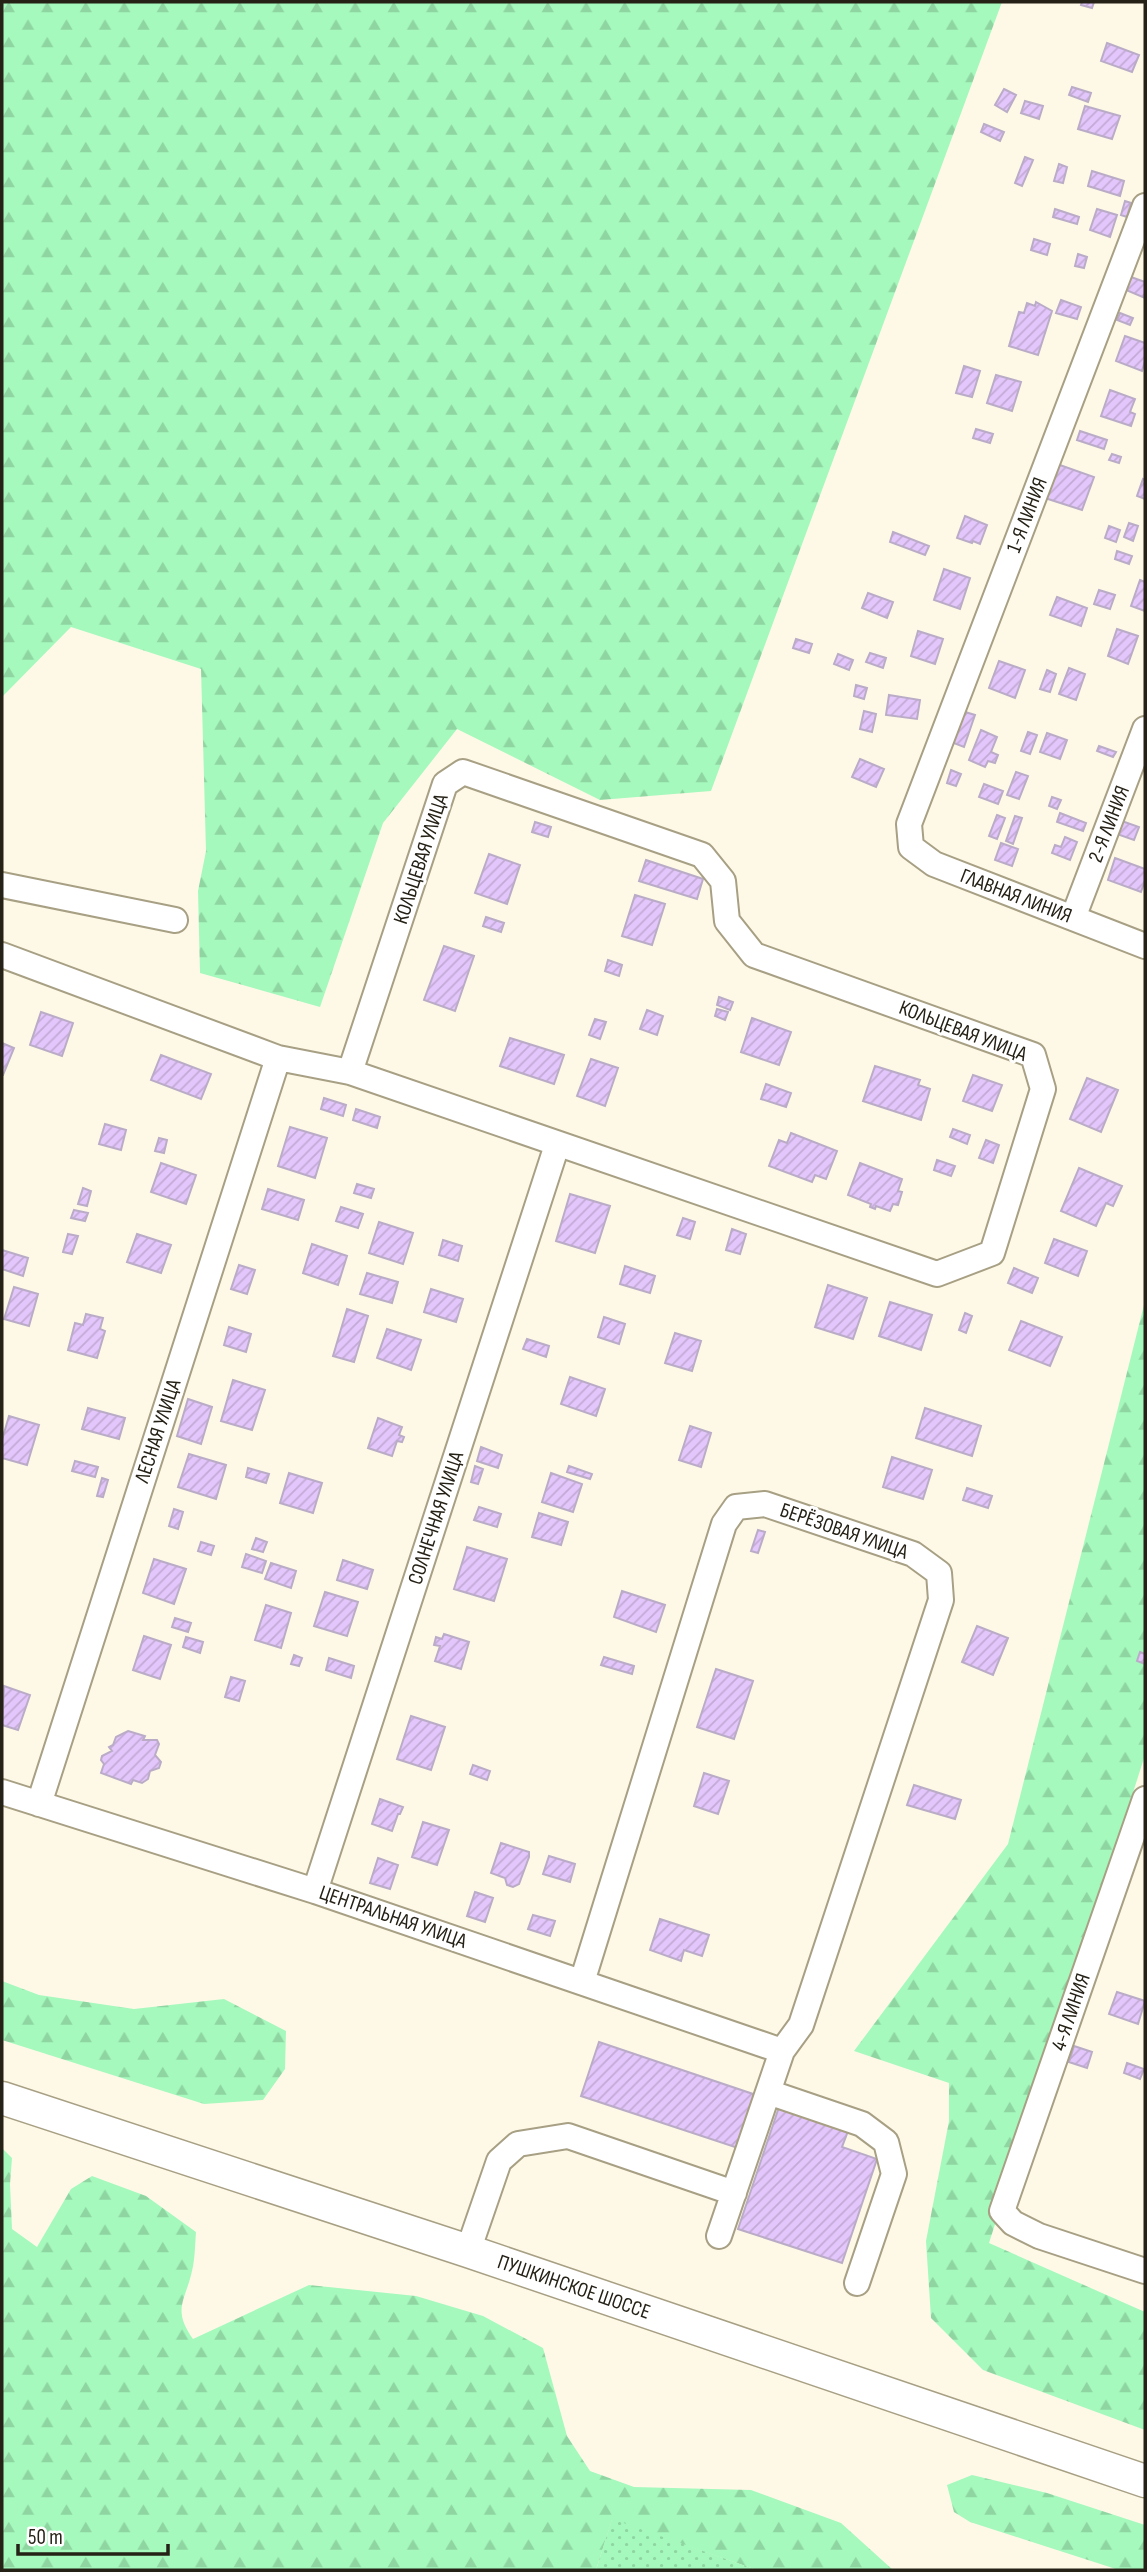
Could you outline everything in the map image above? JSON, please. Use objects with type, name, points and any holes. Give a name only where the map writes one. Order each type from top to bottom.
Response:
[{"type":"main road","name":"ПУШКИНСКОЕ ШОССЕ","points":[[2,2098],[468,2251],[1145,2481]]},
{"type":"street","name":"1-Я ЛИНИЯ","points":[[909,824],[1145,206]]},
{"type":"street","name":"2-Я ЛИНИЯ","points":[[1073,918],[1145,729]]},
{"type":"street","name":"КОЛЬЦЕВАЯ УЛИЦА","points":[[2,954],[278,1058],[351,1072],[937,1274],[992,1253],[1043,1089],[1033,1055],[754,955],[727,921],[723,881],[702,855],[463,772],[445,784],[351,1072]]},
{"type":"street","name":"ГЛАВНАЯ ЛИНИЯ","points":[[909,824],[911,847],[934,864],[1145,946]]},
{"type":"street","points":[[2,885],[175,920]]},
{"type":"street","name":"ЛЕСНАЯ УЛИЦА","points":[[39,1804],[278,1058]]},
{"type":"street","name":"СОЛНЕЧНАЯ УЛИЦА","points":[[315,1891],[558,1145]]},
{"type":"street","name":"БЕРЁЗОВАЯ УЛИЦА","points":[[582,1982],[724,1524],[736,1507],[765,1504],[914,1555],[939,1573],[941,1600],[801,2025],[782,2051]]},
{"type":"street","name":"ЦЕНТРАЛЬНАЯ УЛИЦА","points":[[2,1792],[315,1891],[782,2051]]},
{"type":"street","name":"4-Я ЛИНИЯ","points":[[1145,1799],[1002,2211],[1013,2223],[1039,2236],[1145,2271]]},
{"type":"street","points":[[719,2236],[782,2051]]},
{"type":"street","points":[[768,2092],[862,2124],[886,2142],[894,2174],[857,2283]]},
{"type":"street","points":[[468,2251],[499,2161],[518,2144],[568,2136],[734,2193]]},
{"type":"green space","points":[[2,2],[1002,2],[711,791],[600,800],[457,729],[383,823],[320,1007],[200,973],[198,891],[206,851],[201,669],[71,627],[2,697]]},
{"type":"green space","points":[[1145,1301],[1145,1755],[989,2243],[1145,2312],[1145,2430],[983,2370],[931,2318],[926,2241],[949,2121],[949,2083],[854,2051],[1008,1844]]},
{"type":"green space","points":[[2,1981],[39,1995],[134,2009],[224,1999],[286,2031],[285,2069],[263,2100],[204,2104],[2,2040]]},
{"type":"green space","points":[[2,2148],[12,2158],[12,2229],[37,2247],[71,2189],[92,2176],[146,2196],[196,2232],[193,2266],[182,2305],[183,2320],[193,2339],[309,2285],[416,2296],[483,2316],[543,2348],[567,2436],[590,2471],[634,2487],[751,2490],[841,2523],[893,2570],[757,2570],[612,2520],[596,2570],[2,2570]]},
{"type":"green space","points":[[972,2475],[1047,2493],[1145,2525],[1145,2570],[1119,2570],[970,2522],[954,2512],[947,2485]]},
{"type":"green space","points":[[612,2519],[757,2570],[596,2570]]},
{"type":"building","points":[[1082,2],[1094,2],[1092,8],[1081,5]]},
{"type":"building","points":[[1107,43],[1139,55],[1132,72],[1101,61]]},
{"type":"building","points":[[1072,87],[1091,93],[1088,102],[1069,95]]},
{"type":"building","points":[[1004,89],[1016,95],[1007,112],[995,105]]},
{"type":"building","points":[[1025,101],[1043,106],[1039,119],[1021,113]]},
{"type":"building","points":[[1085,106],[1120,116],[1112,139],[1078,129]]},
{"type":"building","points":[[984,124],[1004,132],[1000,141],[981,132]]},
{"type":"building","points":[[1025,157],[1033,160],[1022,186],[1015,183]]},
{"type":"building","points":[[1059,164],[1067,167],[1063,183],[1054,181]]},
{"type":"building","points":[[1092,171],[1124,181],[1120,196],[1088,186]]},
{"type":"building","points":[[1125,201],[1131,203],[1127,217],[1121,215]]},
{"type":"building","points":[[1055,209],[1079,217],[1077,224],[1053,217]]},
{"type":"building","points":[[1097,209],[1117,215],[1110,237],[1090,230]]},
{"type":"building","points":[[1034,239],[1050,244],[1047,255],[1031,250]]},
{"type":"building","points":[[1078,254],[1087,257],[1084,268],[1075,266]]},
{"type":"building","points":[[1131,277],[1145,282],[1145,298],[1126,290]]},
{"type":"building","points":[[1061,300],[1081,307],[1077,319],[1056,313]]},
{"type":"building","points":[[1036,302],[1052,311],[1038,355],[1009,346],[1019,312],[1024,313],[1027,303],[1035,306]]},
{"type":"building","points":[[1120,313],[1133,318],[1130,325],[1117,320]]},
{"type":"building","points":[[1125,336],[1145,343],[1142,371],[1116,361]]},
{"type":"building","points":[[964,366],[980,371],[972,397],[956,393]]},
{"type":"building","points":[[996,375],[1021,382],[1012,411],[987,403]]},
{"type":"building","points":[[1110,390],[1135,399],[1130,412],[1135,414],[1131,426],[1101,416]]},
{"type":"building","points":[[976,429],[993,434],[990,443],[973,438]]},
{"type":"building","points":[[1080,431],[1107,440],[1104,449],[1077,440]]},
{"type":"building","points":[[1112,454],[1121,457],[1119,463],[1109,460]]},
{"type":"building","points":[[1057,464],[1094,477],[1082,510],[1045,498]]},
{"type":"building","points":[[1143,479],[1145,480],[1145,499],[1137,496]]},
{"type":"building","points":[[965,516],[987,525],[980,544],[957,538]]},
{"type":"building","points":[[1129,523],[1138,526],[1133,541],[1124,537]]},
{"type":"building","points":[[1109,526],[1120,530],[1116,542],[1105,538]]},
{"type":"building","points":[[893,532],[929,546],[925,555],[890,542]]},
{"type":"building","points":[[1117,551],[1132,556],[1129,564],[1115,559]]},
{"type":"building","points":[[944,569],[970,578],[960,609],[934,600]]},
{"type":"building","points":[[1140,580],[1145,582],[1145,611],[1131,606]]},
{"type":"building","points":[[1099,590],[1115,595],[1110,609],[1094,604]]},
{"type":"building","points":[[868,593],[893,602],[887,618],[862,608]]},
{"type":"building","points":[[1057,597],[1087,608],[1081,626],[1050,615]]},
{"type":"building","points":[[1117,629],[1138,636],[1128,664],[1108,656]]},
{"type":"building","points":[[918,631],[943,639],[935,664],[911,656]]},
{"type":"building","points":[[796,639],[812,644],[809,653],[793,648]]},
{"type":"building","points":[[870,653],[886,658],[883,668],[866,662]]},
{"type":"building","points":[[838,654],[853,660],[849,670],[834,664]]},
{"type":"building","points":[[999,661],[1025,670],[1015,698],[989,688]]},
{"type":"building","points":[[1069,668],[1085,674],[1076,700],[1059,694]]},
{"type":"building","points":[[1047,670],[1056,674],[1050,692],[1040,689]]},
{"type":"building","points":[[856,685],[867,688],[864,699],[854,696]]},
{"type":"building","points":[[889,695],[920,700],[917,719],[886,715]]},
{"type":"building","points":[[864,711],[876,714],[872,732],[860,729]]},
{"type":"building","points":[[962,711],[975,715],[964,747],[951,742]]},
{"type":"building","points":[[981,730],[997,737],[991,752],[998,755],[995,763],[988,761],[985,767],[969,760]]},
{"type":"building","points":[[1028,732],[1037,735],[1030,754],[1021,751]]},
{"type":"building","points":[[1047,733],[1067,740],[1060,759],[1040,752]]},
{"type":"building","points":[[1099,746],[1116,752],[1113,757],[1097,751]]},
{"type":"building","points":[[860,759],[884,769],[876,787],[852,777]]},
{"type":"building","points":[[951,770],[961,774],[956,786],[947,783]]},
{"type":"building","points":[[1016,772],[1028,776],[1019,799],[1007,795]]},
{"type":"building","points":[[984,784],[1003,791],[998,804],[979,797]]},
{"type":"building","points":[[1052,797],[1061,800],[1057,809],[1049,806]]},
{"type":"building","points":[[1060,813],[1086,823],[1083,831],[1057,822]]},
{"type":"building","points":[[997,815],[1005,818],[997,839],[989,836]]},
{"type":"building","points":[[1015,816],[1022,818],[1013,844],[1006,841]]},
{"type":"building","points":[[1119,820],[1139,827],[1134,840],[1114,833]]},
{"type":"building","points":[[535,822],[551,827],[548,837],[532,832]]},
{"type":"building","points":[[1065,837],[1077,842],[1070,860],[1052,853],[1055,845],[1061,847]]},
{"type":"building","points":[[1001,843],[1018,849],[1012,866],[995,860]]},
{"type":"building","points":[[489,854],[520,865],[507,904],[475,893]]},
{"type":"building","points":[[1115,858],[1145,869],[1141,892],[1108,880]]},
{"type":"building","points":[[646,860],[703,879],[697,899],[639,881]]},
{"type":"building","points":[[635,895],[665,904],[652,945],[622,936]]},
{"type":"building","points":[[486,917],[504,923],[501,932],[483,926]]},
{"type":"building","points":[[444,946],[474,956],[455,1011],[424,1000]]},
{"type":"building","points":[[608,960],[622,965],[619,976],[605,971]]},
{"type":"building","points":[[719,997],[733,1002],[730,1010],[717,1005]]},
{"type":"building","points":[[717,1009],[728,1012],[725,1020],[715,1016]]},
{"type":"building","points":[[647,1010],[663,1016],[657,1035],[640,1029]]},
{"type":"building","points":[[41,1012],[73,1023],[62,1056],[30,1045]]},
{"type":"building","points":[[752,1018],[791,1032],[779,1065],[741,1052]]},
{"type":"building","points":[[595,1019],[606,1022],[600,1039],[589,1035]]},
{"type":"building","points":[[510,1038],[564,1055],[554,1084],[500,1066]]},
{"type":"building","points":[[2,1043],[14,1048],[3,1075],[2,1075]]},
{"type":"building","points":[[161,1055],[211,1074],[201,1099],[151,1080]]},
{"type":"building","points":[[591,1059],[618,1068],[605,1106],[577,1096]]},
{"type":"building","points":[[875,1066],[920,1080],[918,1085],[930,1089],[921,1120],[863,1101]]},
{"type":"building","points":[[973,1075],[1002,1085],[992,1111],[963,1101]]},
{"type":"building","points":[[1087,1078],[1118,1090],[1101,1132],[1070,1119]]},
{"type":"building","points":[[766,1084],[791,1093],[786,1107],[761,1099]]},
{"type":"building","points":[[324,1098],[346,1105],[343,1116],[321,1109]]},
{"type":"building","points":[[356,1109],[380,1117],[377,1128],[353,1120]]},
{"type":"building","points":[[105,1124],[126,1130],[121,1150],[99,1144]]},
{"type":"building","points":[[290,1127],[327,1138],[315,1178],[278,1166]]},
{"type":"building","points":[[953,1129],[970,1135],[967,1144],[950,1137]]},
{"type":"building","points":[[791,1133],[837,1151],[826,1179],[815,1175],[812,1182],[769,1166],[779,1140],[787,1143]]},
{"type":"building","points":[[159,1138],[167,1140],[164,1153],[155,1151]]},
{"type":"building","points":[[986,1140],[999,1145],[993,1163],[979,1158]]},
{"type":"building","points":[[937,1160],[955,1166],[951,1176],[934,1170]]},
{"type":"building","points":[[161,1163],[196,1175],[186,1204],[151,1192]]},
{"type":"building","points":[[860,1163],[902,1179],[898,1191],[902,1192],[898,1205],[893,1204],[890,1211],[876,1206],[875,1209],[870,1207],[871,1204],[848,1195]]},
{"type":"building","points":[[1079,1168],[1122,1186],[1113,1206],[1106,1203],[1096,1226],[1061,1211]]},
{"type":"building","points":[[357,1184],[374,1189],[371,1198],[354,1193]]},
{"type":"building","points":[[83,1188],[91,1191],[87,1206],[78,1204]]},
{"type":"building","points":[[268,1189],[304,1200],[298,1220],[262,1209]]},
{"type":"building","points":[[570,1194],[610,1206],[595,1253],[556,1241]]},
{"type":"building","points":[[341,1207],[363,1214],[358,1228],[336,1221]]},
{"type":"building","points":[[74,1210],[88,1213],[85,1221],[71,1218]]},
{"type":"building","points":[[683,1218],[695,1222],[690,1239],[677,1235]]},
{"type":"building","points":[[379,1222],[413,1233],[403,1264],[369,1253]]},
{"type":"building","points":[[732,1229],[746,1234],[740,1254],[726,1250]]},
{"type":"building","points":[[68,1234],[78,1236],[72,1254],[63,1252]]},
{"type":"building","points":[[137,1234],[171,1245],[161,1273],[127,1262]]},
{"type":"building","points":[[1054,1239],[1087,1251],[1078,1276],[1045,1263]]},
{"type":"building","points":[[443,1240],[462,1246],[458,1261],[439,1255]]},
{"type":"building","points":[[312,1244],[347,1256],[338,1285],[303,1273]]},
{"type":"building","points":[[2,1250],[28,1258],[23,1276],[2,1269]]},
{"type":"building","points":[[239,1265],[255,1270],[247,1294],[231,1289]]},
{"type":"building","points":[[625,1266],[655,1276],[650,1293],[620,1284]]},
{"type":"building","points":[[1014,1268],[1038,1278],[1032,1293],[1008,1283]]},
{"type":"building","points":[[367,1273],[398,1282],[392,1303],[360,1294]]},
{"type":"building","points":[[828,1285],[867,1298],[853,1339],[815,1327]]},
{"type":"building","points":[[14,1287],[38,1294],[29,1326],[4,1319]]},
{"type":"building","points":[[431,1289],[463,1299],[456,1322],[424,1312]]},
{"type":"building","points":[[890,1302],[932,1315],[921,1350],[879,1336]]},
{"type":"building","points":[[347,1309],[368,1316],[354,1362],[333,1356]]},
{"type":"building","points":[[965,1313],[972,1316],[966,1333],[959,1330]]},
{"type":"building","points":[[86,1314],[103,1318],[100,1329],[105,1331],[97,1358],[68,1350],[75,1323],[83,1325]]},
{"type":"building","points":[[604,1317],[625,1324],[619,1344],[598,1337]]},
{"type":"building","points":[[1021,1321],[1062,1337],[1050,1366],[1009,1350]]},
{"type":"building","points":[[229,1327],[251,1334],[246,1352],[224,1345]]},
{"type":"building","points":[[387,1329],[421,1340],[411,1370],[377,1358]]},
{"type":"building","points":[[675,1333],[701,1341],[692,1371],[665,1363]]},
{"type":"building","points":[[527,1339],[549,1346],[546,1357],[523,1349]]},
{"type":"building","points":[[570,1377],[605,1389],[596,1416],[561,1404]]},
{"type":"building","points":[[233,1380],[265,1390],[252,1430],[221,1421]]},
{"type":"building","points":[[188,1399],[212,1407],[201,1444],[177,1436]]},
{"type":"building","points":[[88,1408],[125,1418],[119,1439],[82,1429]]},
{"type":"building","points":[[925,1408],[981,1426],[972,1456],[916,1438]]},
{"type":"building","points":[[9,1416],[39,1425],[27,1465],[2,1458],[2,1440]]},
{"type":"building","points":[[378,1418],[402,1427],[399,1435],[404,1437],[402,1442],[397,1441],[392,1456],[368,1448]]},
{"type":"building","points":[[690,1426],[711,1433],[701,1467],[679,1460]]},
{"type":"building","points":[[481,1447],[502,1455],[498,1468],[477,1461]]},
{"type":"building","points":[[189,1454],[226,1465],[216,1499],[178,1487]]},
{"type":"building","points":[[892,1457],[932,1470],[923,1499],[883,1487]]},
{"type":"building","points":[[75,1461],[98,1467],[95,1477],[72,1471]]},
{"type":"building","points":[[475,1466],[483,1469],[478,1484],[471,1482]]},
{"type":"building","points":[[569,1466],[592,1474],[590,1479],[567,1472]]},
{"type":"building","points":[[248,1468],[269,1474],[266,1483],[246,1477]]},
{"type":"building","points":[[289,1473],[322,1483],[313,1513],[280,1503]]},
{"type":"building","points":[[551,1473],[582,1484],[573,1512],[542,1502]]},
{"type":"building","points":[[102,1478],[108,1480],[103,1497],[97,1496]]},
{"type":"building","points":[[967,1488],[992,1496],[988,1508],[963,1500]]},
{"type":"building","points":[[479,1507],[501,1514],[497,1527],[474,1520]]},
{"type":"building","points":[[174,1509],[183,1512],[178,1529],[169,1526]]},
{"type":"building","points":[[539,1513],[568,1522],[561,1545],[532,1537]]},
{"type":"building","points":[[758,1530],[765,1532],[758,1553],[751,1551]]},
{"type":"building","points":[[256,1538],[267,1542],[263,1552],[252,1549]]},
{"type":"building","points":[[201,1542],[214,1546],[211,1555],[198,1551]]},
{"type":"building","points":[[467,1547],[507,1559],[494,1601],[454,1589]]},
{"type":"building","points":[[246,1554],[266,1561],[262,1573],[242,1567]]},
{"type":"building","points":[[154,1559],[186,1569],[174,1604],[143,1593]]},
{"type":"building","points":[[343,1560],[373,1570],[367,1589],[337,1580]]},
{"type":"building","points":[[271,1563],[296,1571],[291,1588],[265,1579]]},
{"type":"building","points":[[622,1591],[665,1605],[656,1632],[614,1617]]},
{"type":"building","points":[[325,1592],[358,1602],[347,1636],[314,1626]]},
{"type":"building","points":[[266,1605],[291,1613],[281,1648],[255,1640]]},
{"type":"building","points":[[175,1618],[191,1623],[188,1632],[172,1627]]},
{"type":"building","points":[[977,1626],[1008,1638],[993,1675],[962,1662]]},
{"type":"building","points":[[444,1634],[469,1642],[461,1669],[435,1661],[440,1646],[434,1645],[436,1637],[442,1639]]},
{"type":"building","points":[[144,1636],[171,1645],[160,1679],[133,1670]]},
{"type":"building","points":[[186,1637],[203,1642],[200,1653],[183,1647]]},
{"type":"building","points":[[1140,1652],[1145,1654],[1145,1664],[1137,1661]]},
{"type":"building","points":[[294,1655],[302,1658],[299,1666],[291,1664]]},
{"type":"building","points":[[604,1657],[634,1666],[632,1674],[601,1665]]},
{"type":"building","points":[[329,1658],[354,1666],[351,1678],[326,1670]]},
{"type":"building","points":[[716,1669],[753,1681],[734,1739],[697,1727]]},
{"type":"building","points":[[231,1677],[245,1681],[239,1701],[225,1697]]},
{"type":"building","points":[[4,1686],[30,1695],[18,1730],[2,1725]]},
{"type":"building","points":[[411,1716],[445,1727],[431,1770],[397,1759]]},
{"type":"building","points":[[128,1731],[145,1736],[143,1740],[157,1740],[159,1744],[155,1755],[161,1762],[159,1768],[150,1771],[148,1779],[142,1783],[133,1780],[131,1784],[101,1773],[104,1764],[102,1756],[112,1751],[109,1747],[113,1745],[116,1737]]},
{"type":"building","points":[[473,1765],[490,1771],[487,1780],[470,1774]]},
{"type":"building","points":[[704,1773],[729,1781],[718,1814],[694,1806]]},
{"type":"building","points":[[914,1785],[961,1800],[955,1819],[907,1805]]},
{"type":"building","points":[[380,1799],[403,1807],[392,1831],[372,1824]]},
{"type":"building","points":[[423,1822],[449,1830],[437,1865],[412,1857]]},
{"type":"building","points":[[501,1843],[529,1852],[519,1884],[513,1887],[507,1885],[505,1878],[491,1873]]},
{"type":"building","points":[[549,1856],[575,1864],[570,1882],[543,1874]]},
{"type":"building","points":[[378,1858],[398,1865],[390,1889],[370,1883]]},
{"type":"building","points":[[475,1892],[493,1898],[485,1922],[467,1916]]},
{"type":"building","points":[[533,1915],[555,1921],[550,1936],[528,1929]]},
{"type":"building","points":[[660,1919],[709,1935],[702,1956],[684,1950],[681,1961],[650,1950]]},
{"type":"building","points":[[1117,1992],[1145,2001],[1138,2024],[1109,2014]]},
{"type":"building","points":[[599,2042],[756,2095],[738,2148],[581,2096]]},
{"type":"building","points":[[1074,2046],[1092,2052],[1087,2068],[1069,2062]]},
{"type":"building","points":[[1127,2063],[1144,2069],[1140,2079],[1124,2073]]},
{"type":"building","points":[[779,2107],[848,2131],[842,2147],[877,2159],[842,2263],[738,2229]]}]
